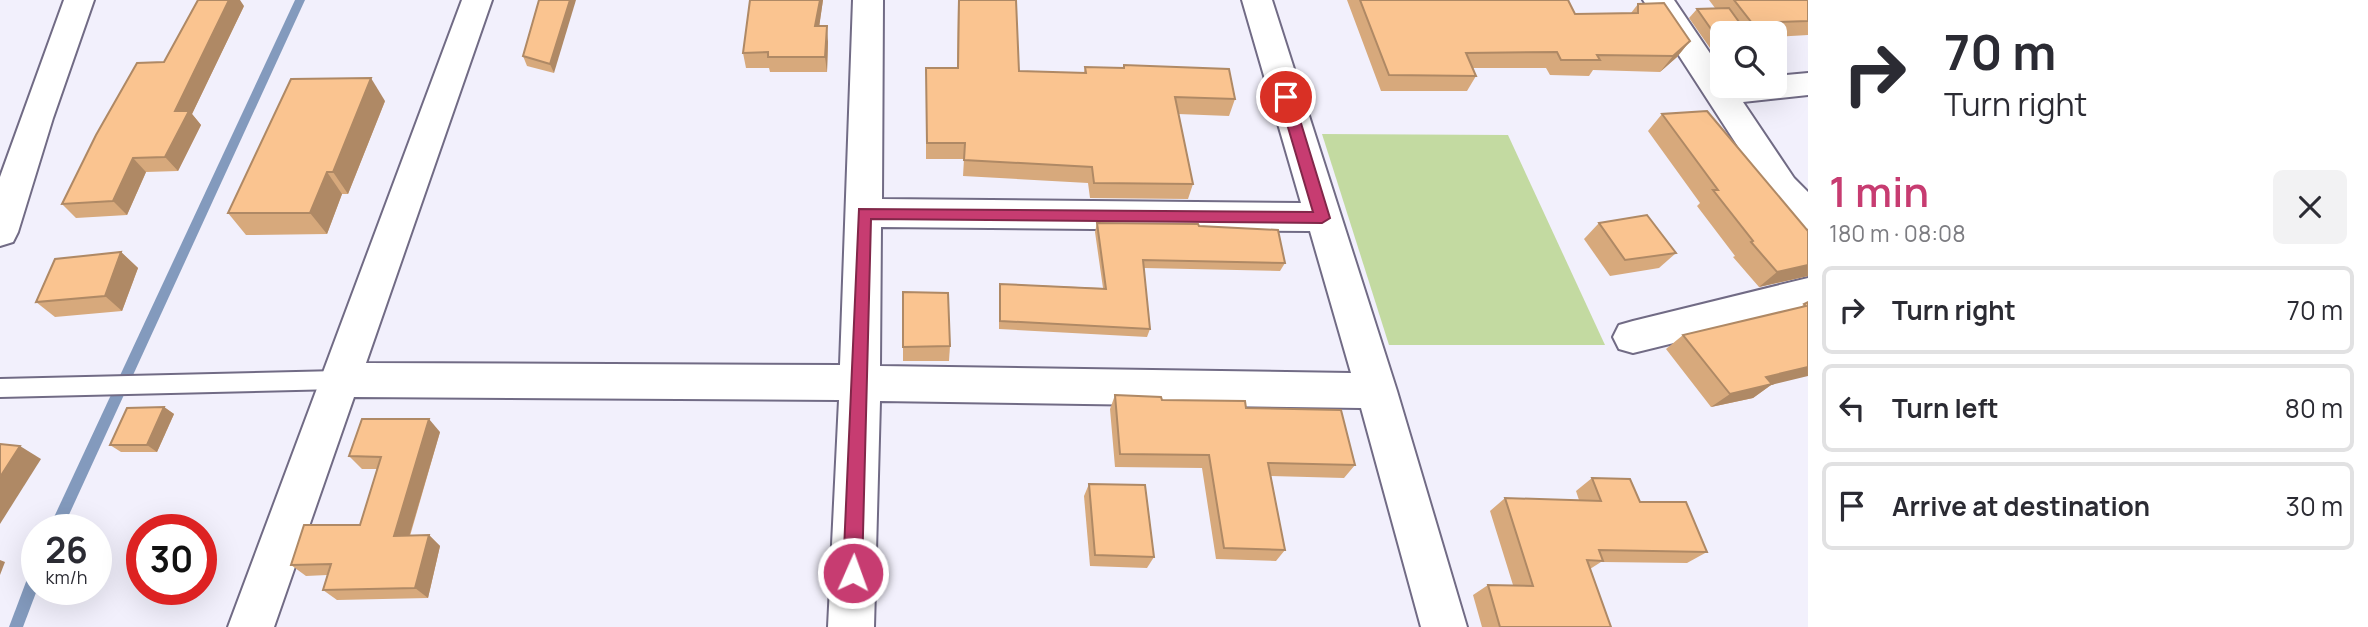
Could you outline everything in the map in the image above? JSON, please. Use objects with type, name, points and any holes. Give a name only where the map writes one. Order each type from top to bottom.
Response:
[{"type":"street","points":[[0,232],[36,118],[79,0]]},
{"type":"street","points":[[251,627],[477,0]]},
{"type":"street","points":[[851,627],[869,0]]},
{"type":"street","points":[[1257,0],[1377,391],[1444,627]]},
{"type":"street","points":[[1658,0],[1710,77]]},
{"type":"street","points":[[1787,86],[1808,84]]},
{"type":"street","points":[[1724,98],[1782,187],[1808,215]]},
{"type":"street","points":[[864,214],[1322,218]]},
{"type":"street","points":[[1633,337],[1808,295]]},
{"type":"street","points":[[338,380],[860,383],[1377,391]]},
{"type":"lane","points":[[0,388],[338,380]]},
{"type":"green space","points":[[1322,134],[1508,135],[1605,345],[1389,345]]},
{"type":"building","points":[[198,0],[229,0],[175,111],[189,111],[165,157],[133,158],[113,201],[62,204],[96,135],[137,63],[164,62]]},
{"type":"building","points":[[539,0],[570,0],[550,64],[523,56]]},
{"type":"building","points":[[750,0],[820,0],[815,26],[827,26],[825,57],[768,57],[768,52],[743,53]]},
{"type":"building","points":[[959,0],[1016,0],[1019,71],[1086,73],[1085,67],[1124,68],[1124,65],[1229,69],[1235,99],[1175,97],[1193,184],[1094,183],[1092,167],[964,160],[965,143],[927,143],[926,68],[958,68]]},
{"type":"building","points":[[1360,0],[1568,0],[1575,14],[1638,13],[1638,4],[1664,3],[1690,41],[1673,56],[1597,55],[1600,60],[1561,60],[1557,52],[1466,53],[1476,76],[1389,75]]},
{"type":"building","points":[[1734,0],[1808,0],[1808,21],[1750,21]]},
{"type":"building","points":[[1729,8],[1738,21],[1710,21],[1710,28],[1697,9]]},
{"type":"building","points":[[371,78],[333,172],[327,172],[310,213],[228,213],[291,79]]},
{"type":"building","points":[[1707,111],[1808,231],[1808,265],[1777,272],[1713,190],[1718,190],[1662,114]]},
{"type":"building","points":[[1647,215],[1676,253],[1625,260],[1599,223]]},
{"type":"building","points":[[1097,223],[1198,224],[1278,230],[1285,263],[1143,260],[1150,329],[1000,321],[1000,284],[1106,289]]},
{"type":"building","points":[[121,252],[105,296],[36,302],[55,259]]},
{"type":"building","points":[[903,292],[948,293],[950,346],[903,347]]},
{"type":"building","points":[[1808,302],[1808,367],[1766,377],[1772,384],[1730,394],[1683,335],[1806,306],[1804,304]]},
{"type":"building","points":[[1115,395],[1161,397],[1162,400],[1245,401],[1246,408],[1341,410],[1355,465],[1268,463],[1285,550],[1224,548],[1209,455],[1120,454]]},
{"type":"building","points":[[164,407],[147,445],[110,445],[127,408]]},
{"type":"building","points":[[362,419],[429,419],[394,536],[429,535],[415,588],[323,590],[331,564],[291,565],[304,525],[360,525],[381,457],[349,456]]},
{"type":"building","points":[[0,444],[20,446],[0,477]]},
{"type":"building","points":[[1592,478],[1630,479],[1640,502],[1686,502],[1707,552],[1599,550],[1603,561],[1587,560],[1611,627],[1500,627],[1488,585],[1533,586],[1505,498],[1601,501]]},
{"type":"building","points":[[1089,484],[1145,485],[1154,557],[1095,555]]},
{"type":"waterway","points":[[62,514],[300,0]]},
{"type":"waterway","points":[[16,627],[24,605]]},
{"type":"route","points":[[853,573],[864,214],[1322,218],[1286,97]]}]
